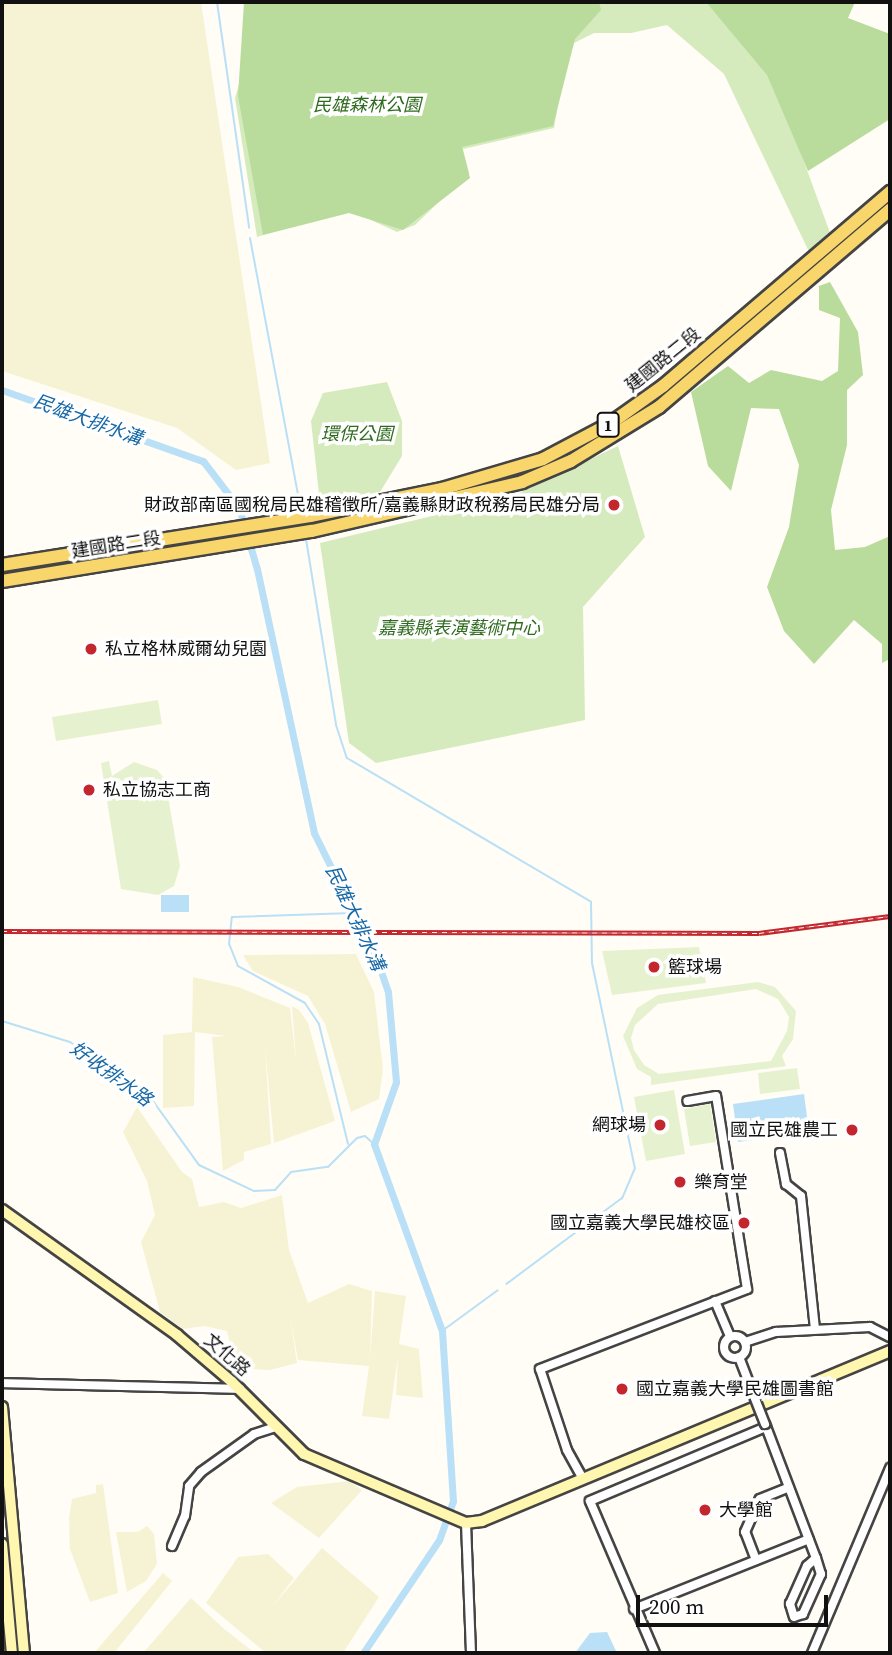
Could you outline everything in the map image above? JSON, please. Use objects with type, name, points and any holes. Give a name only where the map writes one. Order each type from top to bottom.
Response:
[{"type":"main road","name":"建國路二段","points":[[2,565],[258,525],[509,471],[543,459],[667,391],[890,192]]},
{"type":"main road","name":"建國路二段","points":[[2,581],[262,539],[443,503],[522,482],[607,441],[890,211]]},
{"type":"street","points":[[583,1479],[567,1450],[540,1369],[747,1289],[716,1096],[687,1101]]},
{"type":"street","points":[[780,1153],[786,1184],[802,1196],[815,1329]]},
{"type":"street","name":"文化路","points":[[2,1210],[177,1335],[240,1389],[304,1454],[320,1464],[461,1521]]},
{"type":"street","points":[[715,1301],[730,1336],[725,1351],[739,1357]]},
{"type":"street","points":[[730,1336],[745,1342],[776,1332],[870,1327],[890,1337]]},
{"type":"street","points":[[745,1342],[739,1357],[766,1425],[809,1539],[821,1573],[803,1614],[794,1617],[790,1604],[807,1566],[816,1559]]},
{"type":"street","points":[[471,1653],[461,1521],[482,1521],[890,1351]]},
{"type":"street","points":[[2,1383],[240,1389]]},
{"type":"street","points":[[2,1407],[12,1653]]},
{"type":"street","points":[[655,1653],[590,1501],[766,1425]]},
{"type":"street","points":[[172,1546],[185,1516],[189,1486],[201,1472],[254,1434],[276,1427]]},
{"type":"street","points":[[812,1653],[890,1468]]},
{"type":"street","points":[[756,1560],[745,1532],[760,1499],[789,1487]]},
{"type":"street","points":[[634,1609],[809,1539]]},
{"type":"street","points":[[2,1544],[24,1653]]},
{"type":"shaded area","points":[[2,2],[201,2],[270,463],[236,470],[177,428],[2,371]]},
{"type":"shaded area","points":[[356,954],[374,992],[383,1069],[379,1099],[351,1112],[325,1024],[308,996],[253,971],[243,955]]},
{"type":"shaded area","points":[[193,977],[238,987],[290,1008],[296,1060],[292,1006],[299,1010],[308,1023],[335,1121],[274,1143],[265,1047],[271,1144],[244,1152],[244,1160],[223,1171],[212,1037],[226,1036],[195,1032],[194,1106],[163,1108],[163,1035],[192,1032]]},
{"type":"shaded area","points":[[137,1107],[182,1172],[192,1179],[199,1207],[224,1202],[241,1208],[282,1195],[289,1250],[308,1303],[349,1284],[372,1291],[370,1358],[375,1291],[406,1296],[399,1344],[419,1349],[423,1398],[396,1395],[398,1357],[389,1419],[362,1416],[369,1366],[298,1360],[290,1316],[297,1363],[270,1370],[237,1368],[227,1331],[204,1326],[183,1329],[160,1312],[141,1242],[155,1215],[147,1181],[123,1132]]},
{"type":"shaded area","points":[[349,1481],[362,1490],[319,1538],[271,1503],[297,1487]]},
{"type":"shaded area","points":[[103,1484],[118,1593],[90,1602],[70,1549],[69,1518],[72,1499],[96,1493],[96,1485]]},
{"type":"shaded area","points":[[147,1526],[154,1534],[157,1564],[146,1581],[127,1592],[116,1532],[138,1532]]},
{"type":"shaded area","points":[[322,1548],[379,1597],[343,1653],[266,1653],[206,1603],[238,1557],[268,1554],[294,1578],[272,1607]]},
{"type":"shaded area","points":[[163,1573],[172,1581],[114,1653],[94,1653]]},
{"type":"shaded area","points":[[191,1598],[223,1628],[255,1653],[143,1653]]},
{"type":"green space","name":"民雄森林公園","points":[[244,2],[599,2],[601,10],[575,39],[553,126],[462,147],[470,178],[403,230],[349,213],[263,235],[238,96]]},
{"type":"green space","name":"民雄森林公園","points":[[263,2],[774,2],[770,69],[833,241],[812,258],[724,74],[667,25],[631,33],[594,33],[574,43],[565,65],[554,128],[463,149],[469,173],[415,225],[397,232],[345,208],[257,237],[235,98]]},
{"type":"green space","points":[[706,2],[855,2],[848,18],[890,34],[890,119],[808,171],[767,75]]},
{"type":"green space","points":[[830,282],[858,332],[863,375],[847,390],[847,445],[831,510],[835,550],[865,547],[890,536],[890,659],[882,663],[882,644],[854,620],[814,664],[784,631],[767,587],[789,527],[799,465],[779,409],[751,408],[731,491],[708,466],[691,392],[728,366],[749,383],[771,370],[822,381],[838,371],[840,318],[819,310],[819,286]]},
{"type":"green space","name":"環保公園","points":[[387,382],[402,421],[402,456],[380,492],[320,503],[311,421],[323,393]]},
{"type":"green space","name":"嘉義縣表演藝術中心","points":[[618,446],[645,537],[583,607],[585,720],[376,763],[349,743],[320,543],[511,497]]},
{"type":"green space","points":[[158,700],[162,724],[56,741],[52,717]]},
{"type":"green space","points":[[109,761],[112,776],[134,762],[157,770],[165,779],[180,866],[174,886],[158,895],[121,889],[101,763]]},
{"type":"green space","name":"籃球場","points":[[699,947],[706,983],[612,995],[602,951]]},
{"type":"green space","points":[[758,982],[775,987],[796,1011],[793,1039],[782,1056],[786,1066],[651,1085],[651,1077],[637,1069],[623,1036],[637,1008],[658,995]],"holes":[[[756,989],[778,999],[789,1017],[787,1031],[771,1061],[659,1074],[644,1065],[634,1050],[631,1038],[635,1025],[658,1004]]]},
{"type":"green space","points":[[797,1068],[800,1089],[760,1094],[758,1073]]},
{"type":"green space","name":"網球場","points":[[674,1090],[685,1154],[646,1161],[634,1097]]},
{"type":"green space","points":[[710,1104],[716,1142],[690,1146],[684,1109]]},
{"type":"water","points":[[161,895],[189,895],[189,912],[161,912]]},
{"type":"water","points":[[804,1094],[809,1132],[738,1142],[733,1104]]},
{"type":"water","points":[[607,1632],[617,1653],[575,1653],[590,1633]]},
{"type":"waterway","points":[[217,2],[249,228]]},
{"type":"waterway","points":[[250,238],[301,510]]},
{"type":"waterway","name":"民雄大排水溝","points":[[2,390],[203,461],[239,508],[257,569],[314,833],[377,960],[388,992],[396,1082],[374,1144],[442,1331],[453,1501],[439,1540],[363,1653]]},
{"type":"waterway","points":[[306,539],[336,725],[347,758],[591,902],[592,963],[635,1168],[622,1198],[506,1284]]},
{"type":"waterway","points":[[348,1144],[319,1024],[305,1003],[238,966],[229,944],[232,917],[353,913]]},
{"type":"waterway","name":"好收排水路","points":[[2,1021],[70,1042],[153,1101],[199,1165],[254,1191],[275,1190],[291,1172],[328,1167],[357,1138],[365,1136],[374,1144]]},
{"type":"waterway","points":[[442,1331],[498,1290]]},
{"type":"railway","points":[[2,931],[759,933],[890,916]]},
{"type":"place","name":"財政部南區國稅局民雄稽徵所/嘉義縣財政稅務局民雄分局","points":[[614,505]]},
{"type":"place","name":"私立格林威爾幼兒園","points":[[91,649]]},
{"type":"place","name":"私立協志工商","points":[[89,790]]},
{"type":"place","name":"籃球場","points":[[654,967]]},
{"type":"place","name":"網球場","points":[[660,1125]]},
{"type":"place","name":"國立民雄農工","points":[[852,1130]]},
{"type":"place","name":"樂育堂","points":[[680,1182]]},
{"type":"place","name":"國立嘉義大學民雄校區","points":[[744,1223]]},
{"type":"place","name":"國立嘉義大學民雄圖書館","points":[[622,1389]]},
{"type":"place","name":"大學館","points":[[705,1510]]}]
